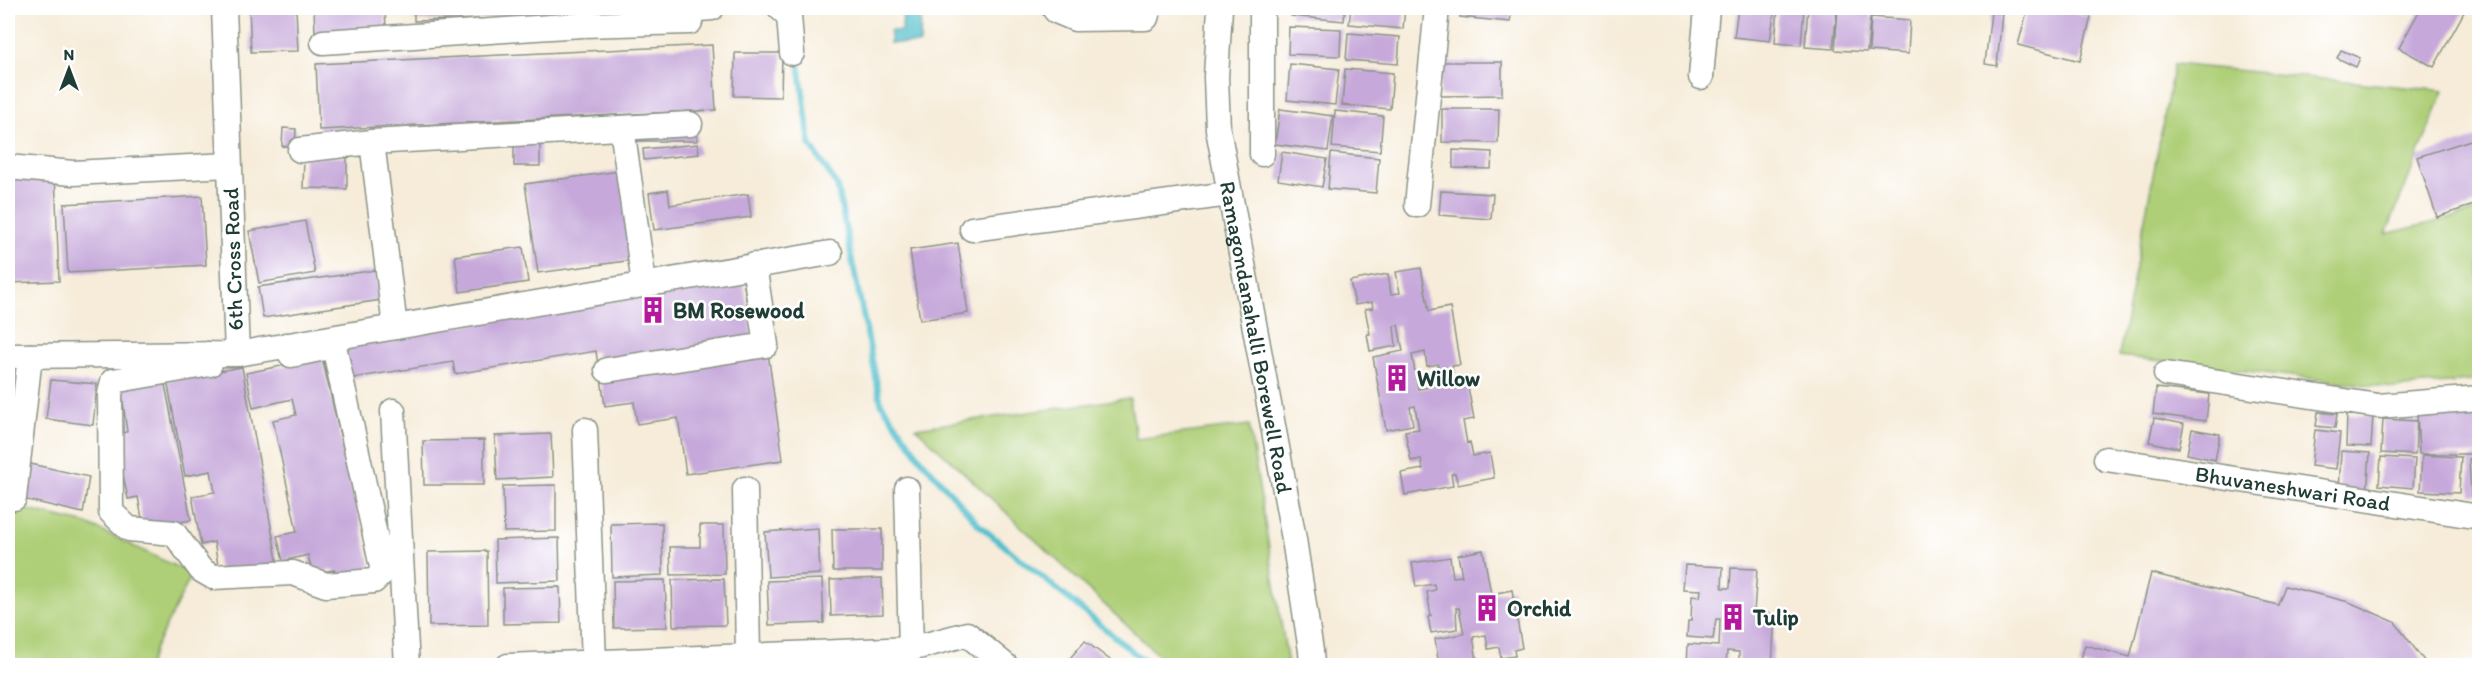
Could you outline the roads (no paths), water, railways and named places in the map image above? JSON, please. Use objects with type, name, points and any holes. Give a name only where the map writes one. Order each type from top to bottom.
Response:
[{"type":"street","name":"6th Cross Road","points":[[19,356],[237,354],[224,8]]},
{"type":"street","points":[[323,42],[581,16],[690,22],[686,9],[712,8]]},
{"type":"street","points":[[780,8],[789,16],[792,53]]},
{"type":"street","points":[[1054,8],[1075,20],[1128,20],[1146,18],[1149,8]]},
{"type":"street","name":"Ramagondanahalli Borewell Road","points":[[1220,8],[1216,77],[1218,129],[1294,539],[1312,666]]},
{"type":"street","points":[[1262,8],[1262,154]]},
{"type":"street","points":[[1417,205],[1437,8]]},
{"type":"street","points":[[1701,77],[1707,8]]},
{"type":"street","points":[[300,150],[372,142],[690,124]]},
{"type":"street","points":[[622,128],[644,284]]},
{"type":"street","points":[[372,142],[395,327]]},
{"type":"street","points":[[8,167],[73,173],[229,165]]},
{"type":"street","points":[[972,229],[1229,194]]},
{"type":"street","points":[[237,354],[830,253]]},
{"type":"street","points":[[607,370],[766,345],[754,266]]},
{"type":"street","points":[[209,354],[210,364],[114,381],[110,394],[111,512],[129,529],[174,533],[201,570],[213,577],[287,572],[326,585],[374,581],[382,573],[382,567],[334,346],[291,354],[286,345]]},
{"type":"street","points":[[14,498],[19,356]]},
{"type":"street","points":[[2166,374],[2378,406],[2480,398]]},
{"type":"street","points":[[393,411],[407,666]]},
{"type":"street","points":[[585,430],[594,662]]},
{"type":"street","name":"Bhuvaneshwari Road","points":[[2106,459],[2480,517]]},
{"type":"street","points":[[745,489],[748,655]]},
{"type":"street","points":[[908,489],[911,649]]},
{"type":"street","points":[[508,666],[911,649],[967,634],[1006,666]]},
{"type":"water","points":[[903,8],[921,8],[920,44],[890,43],[890,31],[902,31]]},
{"type":"waterway","points":[[798,56],[810,144],[837,186],[881,403],[920,458],[979,525],[1150,666]]},
{"type":"place","name":"BM Rosewood","points":[[653,310]]},
{"type":"place","name":"Willow","points":[[1397,378]]},
{"type":"place","name":"Orchid","points":[[1487,608]]},
{"type":"place","name":"Tulip","points":[[1733,617]]}]
